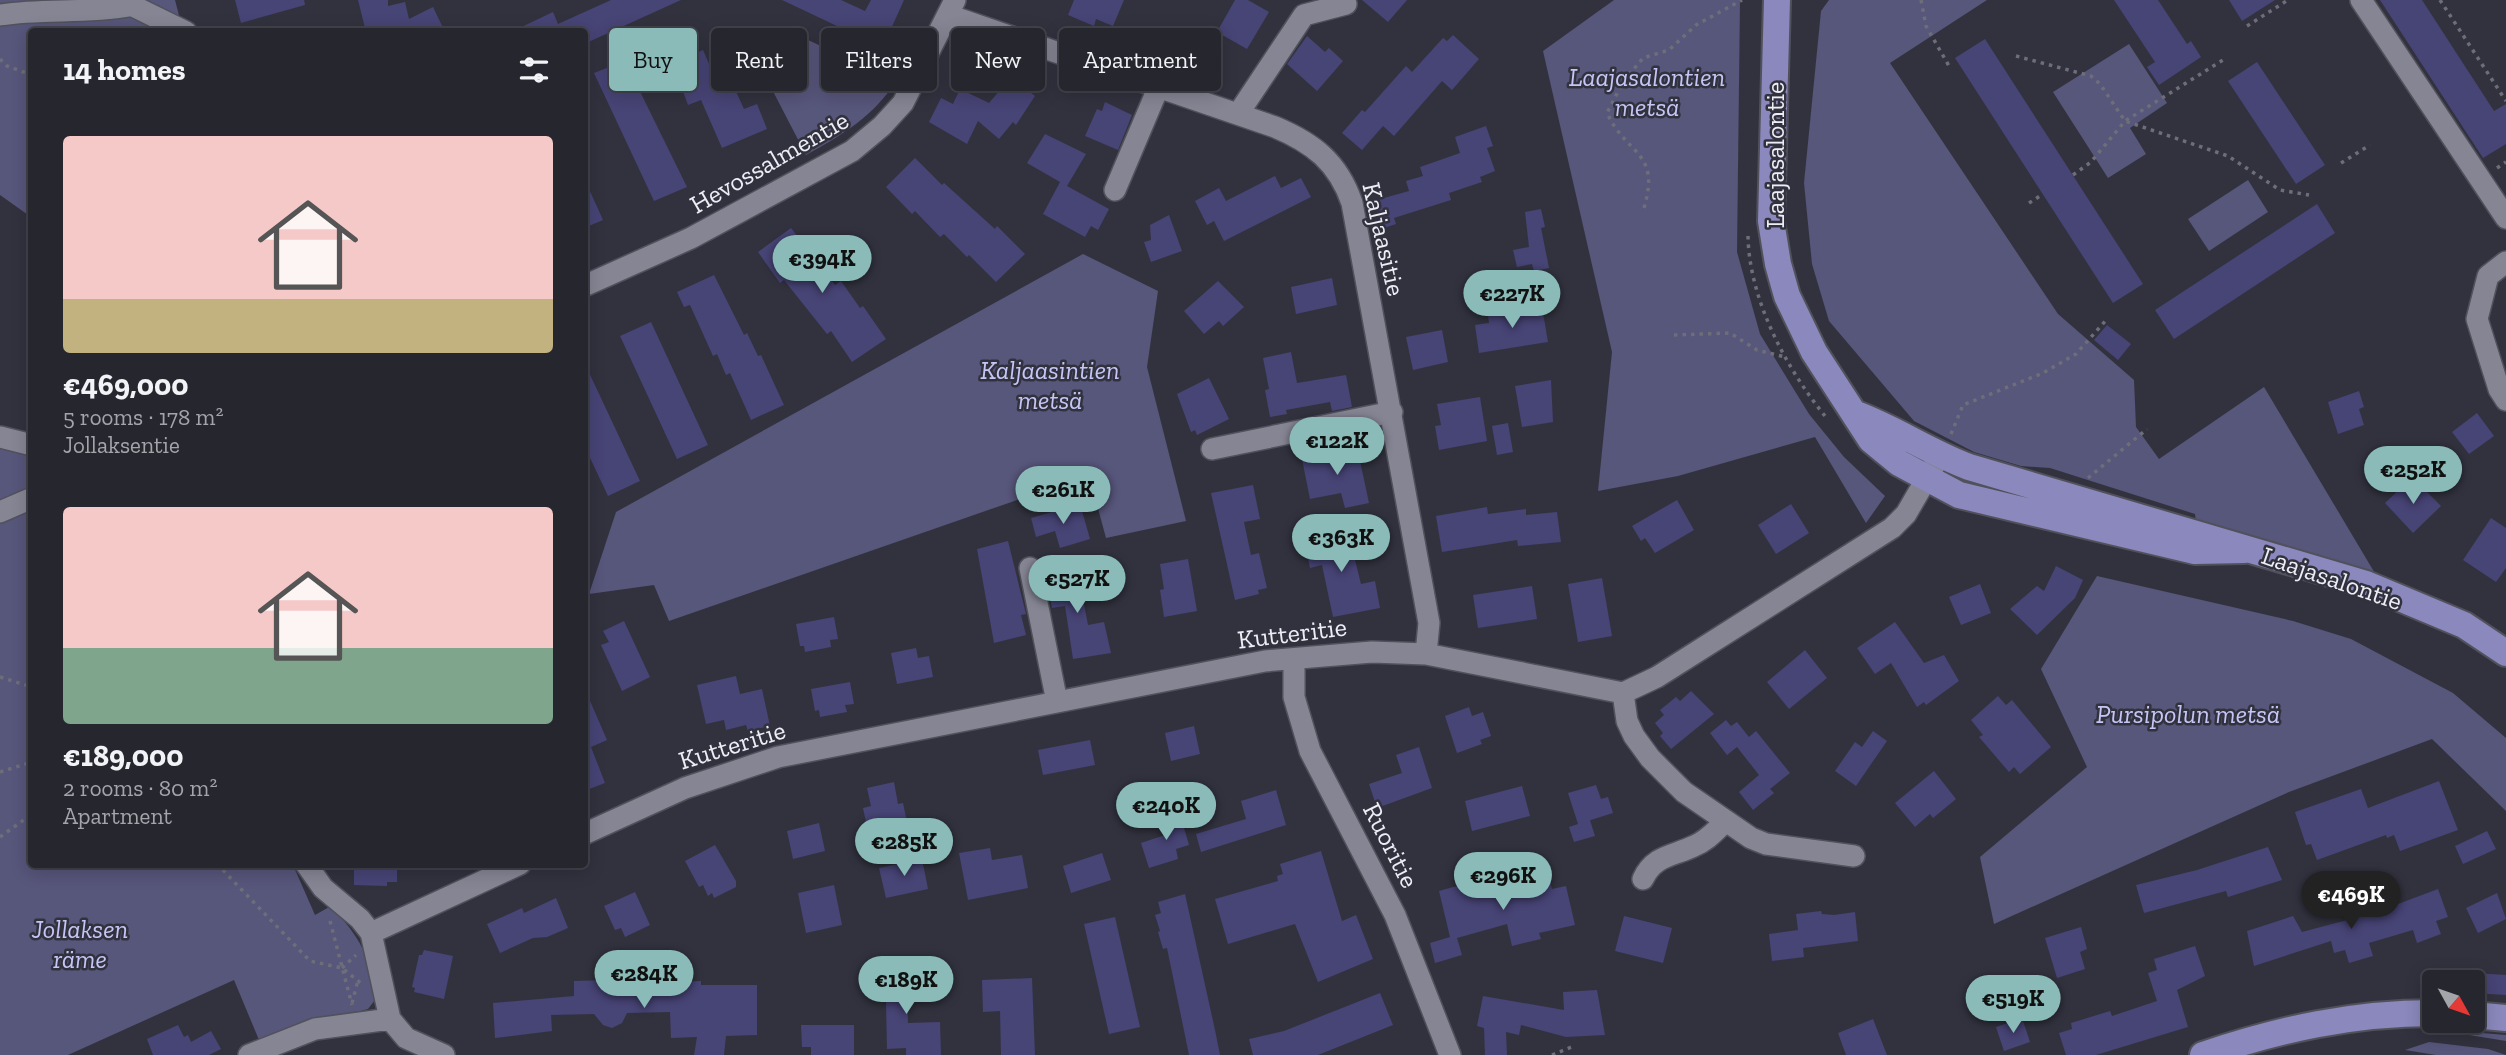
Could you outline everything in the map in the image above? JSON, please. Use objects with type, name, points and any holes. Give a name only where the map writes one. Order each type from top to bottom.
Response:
[{"type":"main road","name":"Laajasalontie","points":[[1777,0],[1771,221],[1778,264],[1787,296],[1814,352],[1871,440],[1899,463],[1959,495],[2195,551],[2244,550]]},
{"type":"main road","name":"Laajasalontie","points":[[1856,414],[1943,449],[2001,477],[2200,533],[2244,550],[2366,584],[2463,625],[2506,653]]},
{"type":"main road","name":"Laajasalontie","points":[[2420,609],[2453,637],[2506,674]]},
{"type":"main road","points":[[2203,1055],[2326,1020],[2388,1013],[2422,1013]]},
{"type":"main road","points":[[2485,1016],[2506,1018]]},
{"type":"street","points":[[2361,0],[2506,218]]},
{"type":"street","points":[[0,15],[31,10],[92,12],[125,3],[178,28]]},
{"type":"street","points":[[1238,114],[1304,15],[1346,4]]},
{"type":"street","name":"Kaljaasitie","points":[[952,7],[1059,48]]},
{"type":"street","name":"Hevossalmentie","points":[[588,284],[691,238],[852,151],[882,126],[903,103],[952,7]]},
{"type":"street","points":[[1115,190],[1157,91]]},
{"type":"street","name":"Kaljaasitie","points":[[1173,91],[1298,137],[1328,158],[1340,173],[1352,203],[1392,412],[1429,623],[1426,654]]},
{"type":"street","points":[[2506,262],[2488,276],[2477,319],[2499,390],[2506,400]]},
{"type":"street","points":[[1212,449],[1392,412]]},
{"type":"street","points":[[0,437],[28,444]]},
{"type":"street","points":[[1854,856],[1815,849],[1780,848],[1751,838],[1726,821],[1685,792],[1650,758],[1627,721],[1623,693],[1657,677],[1883,535],[1906,514],[1943,449]]},
{"type":"street","points":[[0,512],[28,500]]},
{"type":"street","points":[[1030,568],[1057,702]]},
{"type":"street","name":"Kutteritie","points":[[588,833],[685,788],[778,757],[1265,661],[1372,653],[1426,654],[1623,693]]},
{"type":"street","name":"Ruoritie","points":[[1294,659],[1294,697],[1310,751],[1395,915],[1450,1055]]},
{"type":"street","points":[[1643,879],[1647,870],[1664,855],[1694,847],[1726,821]]},
{"type":"street","points":[[309,868],[323,888],[360,919],[371,933],[390,1020],[406,1038],[444,1055]]},
{"type":"street","points":[[371,933],[511,868]]},
{"type":"street","points":[[249,1055],[315,1029],[390,1020]]},
{"type":"path","points":[[1644,208],[1651,185],[1644,157],[1616,133],[1607,113],[1623,82],[1643,58],[1669,50],[1696,25],[1742,0]]},
{"type":"path","points":[[1921,0],[1926,26],[1949,66]]},
{"type":"path","points":[[2248,26],[2288,0]]},
{"type":"path","points":[[2440,0],[2506,101]]},
{"type":"path","points":[[2016,56],[2091,76],[2100,84],[2125,121],[2228,156],[2280,190],[2309,195]]},
{"type":"path","points":[[0,59],[6,65],[28,73]]},
{"type":"path","points":[[2073,175],[2091,162],[2125,121],[2223,60]]},
{"type":"path","points":[[2341,163],[2370,145]]},
{"type":"path","points":[[2029,203],[2043,194]]},
{"type":"path","points":[[1943,449],[1963,405],[2043,373],[2076,354],[2108,318]]},
{"type":"path","points":[[1675,335],[1730,333],[1756,351],[1785,357]]},
{"type":"path","points":[[2084,482],[2147,429]]},
{"type":"path","points":[[0,677],[28,686]]},
{"type":"path","points":[[0,772],[28,763]]},
{"type":"path","points":[[0,837],[28,817]]},
{"type":"path","points":[[221,868],[310,961],[342,968],[348,975],[386,998]]},
{"type":"path","points":[[323,888],[352,1005],[349,1025]]},
{"type":"path","points":[[1552,1055],[1574,1046]]},
{"type":"green space","points":[[0,0],[175,0],[182,28],[28,28],[28,215],[0,195]]},
{"type":"green space","name":"Laajasalontien metsä","points":[[1614,0],[1740,0],[1737,252],[1760,334],[1809,414],[1844,457],[1885,496],[1866,523],[1815,437],[1678,476],[1598,491],[1612,352],[1543,51]]},
{"type":"green space","points":[[1829,0],[1987,0],[1890,63],[2058,314],[2134,380],[2136,427],[2159,459],[2264,387],[2376,575],[2196,523],[2195,514],[2050,468],[2021,466],[1974,452],[1914,421],[1829,321],[1812,264],[1804,183],[1821,11]]},
{"type":"green space","points":[[807,40],[821,46],[821,91],[888,91],[867,115],[806,155],[773,91],[807,91]]},
{"type":"green space","points":[[2129,44],[2167,103],[2130,128],[2146,154],[2108,178],[2053,92]]},
{"type":"green space","points":[[2248,180],[2268,212],[2209,251],[2188,219]]},
{"type":"green space","name":"Kaljaasintien metsä","points":[[1083,254],[1158,291],[1147,367],[1186,521],[1106,538],[1089,475],[669,621],[654,585],[589,594],[616,512]]},
{"type":"green space","name":"Jollaksen räme","points":[[0,446],[28,452],[28,868],[294,868],[315,915],[331,906],[357,938],[371,971],[375,1000],[368,1009],[259,1040],[234,980],[68,1055],[0,1055]]},
{"type":"green space","name":"Pursipolun metsä","points":[[2097,576],[2293,621],[2351,639],[2453,693],[2506,738],[2506,811],[2432,739],[2289,792],[1994,924],[1980,857],[2087,767],[2041,669]]},
{"type":"green space","points":[[2461,1033],[2506,1035],[2506,1041]]},
{"type":"green space","points":[[2429,1042],[2488,1049],[2506,1055],[2436,1055],[2405,1050]]},
{"type":"building","points":[[235,0],[304,0],[305,5],[241,23]]},
{"type":"building","points":[[358,0],[388,0],[388,6],[405,2],[409,19],[433,7],[443,28],[365,28]]},
{"type":"building","points":[[611,0],[681,0],[619,28],[609,28],[609,33],[588,42],[588,28],[519,28],[553,12],[558,24]]},
{"type":"building","points":[[782,0],[841,0],[865,11],[871,0],[904,0],[891,28],[841,28]]},
{"type":"building","points":[[1074,0],[1124,0],[1113,26],[1096,19],[1094,26],[1068,15]]},
{"type":"building","points":[[1235,0],[1248,0],[1269,12],[1247,49],[1221,34],[1219,28]]},
{"type":"building","points":[[1362,0],[1407,0],[1388,22]]},
{"type":"building","points":[[2114,0],[2158,0],[2187,44],[2191,41],[2201,57],[2159,85],[2147,67],[2155,62]]},
{"type":"building","points":[[2229,0],[2275,0],[2242,21]]},
{"type":"building","points":[[2380,0],[2422,0],[2494,111],[2506,104],[2506,144],[2483,158]]},
{"type":"building","points":[[1453,35],[1479,59],[1452,90],[1442,81],[1394,136],[1383,126],[1362,150],[1342,133],[1362,110],[1365,112],[1406,66],[1412,72],[1443,38],[1447,41]]},
{"type":"building","points":[[1307,36],[1325,52],[1329,48],[1343,61],[1317,91],[1287,64]]},
{"type":"building","points":[[1985,39],[2143,284],[2113,303],[1955,58]]},
{"type":"building","points":[[703,50],[711,66],[711,91],[736,91],[744,109],[757,104],[767,129],[722,148],[701,100],[688,105],[683,91],[697,91],[697,53]]},
{"type":"building","points":[[2257,62],[2325,165],[2296,184],[2228,81]]},
{"type":"building","points":[[609,67],[609,91],[640,91],[687,187],[654,201],[594,73]]},
{"type":"building","points":[[959,91],[989,103],[999,91],[1029,91],[1035,96],[1016,125],[1013,122],[999,139],[978,121],[967,144],[929,122],[941,98],[953,104]]},
{"type":"building","points":[[1105,102],[1132,115],[1118,150],[1085,136],[1097,109],[1102,111]]},
{"type":"building","points":[[1486,126],[1493,146],[1487,148],[1495,171],[1480,177],[1482,182],[1449,193],[1451,200],[1394,218],[1396,224],[1381,229],[1373,201],[1409,191],[1406,181],[1423,176],[1420,167],[1460,153],[1455,137]]},
{"type":"building","points":[[1045,134],[1086,154],[1067,186],[1109,209],[1098,230],[1091,226],[1085,237],[1043,214],[1060,182],[1027,163]]},
{"type":"building","points":[[915,158],[942,185],[944,183],[995,229],[997,226],[1025,254],[996,282],[944,234],[940,237],[915,211],[912,214],[886,187]]},
{"type":"building","points":[[1275,176],[1281,188],[1301,178],[1311,197],[1224,241],[1214,221],[1207,225],[1195,201],[1219,188],[1226,201]]},
{"type":"building","points":[[588,187],[603,220],[588,226]]},
{"type":"building","points":[[2317,204],[2335,233],[2174,339],[2155,310]]},
{"type":"building","points":[[1541,209],[1545,227],[1541,228],[1549,268],[1534,271],[1532,264],[1517,267],[1513,250],[1529,247],[1525,212]]},
{"type":"building","points":[[1169,215],[1182,251],[1151,262],[1144,242],[1151,240],[1150,225]]},
{"type":"building","points":[[791,228],[835,285],[841,281],[860,308],[863,306],[886,339],[852,362],[831,331],[827,334],[784,280],[780,283],[758,252]]},
{"type":"building","points":[[714,275],[744,335],[747,333],[758,356],[761,355],[784,405],[751,420],[730,373],[726,375],[717,354],[713,356],[690,305],[684,307],[677,292]]},
{"type":"building","points":[[1332,278],[1337,305],[1296,314],[1291,287]]},
{"type":"building","points":[[1218,281],[1244,307],[1223,326],[1219,321],[1204,334],[1184,311]]},
{"type":"building","points":[[1542,307],[1548,342],[1479,353],[1475,325],[1489,323],[1488,315]]},
{"type":"building","points":[[651,322],[708,445],[677,459],[620,336]]},
{"type":"building","points":[[2107,325],[2131,344],[2118,360],[2094,340]]},
{"type":"building","points":[[1442,330],[1448,362],[1413,370],[1406,337]]},
{"type":"building","points":[[1291,352],[1297,383],[1346,375],[1352,407],[1332,411],[1330,402],[1286,410],[1287,414],[1270,417],[1265,390],[1269,389],[1263,358]]},
{"type":"building","points":[[588,370],[640,481],[608,496],[588,454]]},
{"type":"building","points":[[1209,378],[1229,419],[1197,435],[1195,430],[1191,432],[1177,394]]},
{"type":"building","points":[[1551,380],[1553,422],[1522,427],[1515,386]]},
{"type":"building","points":[[2359,391],[2364,407],[2359,409],[2364,425],[2338,434],[2328,402]]},
{"type":"building","points":[[1480,397],[1487,441],[1439,450],[1435,426],[1441,425],[1437,404]]},
{"type":"building","points":[[2477,413],[2494,436],[2469,454],[2452,432]]},
{"type":"building","points":[[1508,423],[1513,452],[1497,455],[1492,426]]},
{"type":"building","points":[[1357,447],[1369,503],[1345,508],[1341,493],[1310,499],[1302,459]]},
{"type":"building","points":[[2408,481],[2420,493],[2424,489],[2441,506],[2413,533],[2385,503]]},
{"type":"building","points":[[1253,485],[1260,519],[1244,522],[1251,555],[1259,553],[1267,588],[1258,590],[1259,594],[1235,600],[1211,493]]},
{"type":"building","points":[[1677,500],[1694,530],[1655,553],[1645,538],[1641,541],[1632,526]]},
{"type":"building","points":[[1080,504],[1090,539],[1060,548],[1055,531],[1036,537],[1031,518]]},
{"type":"building","points":[[1791,504],[1809,533],[1776,554],[1758,525]]},
{"type":"building","points":[[1487,507],[1488,514],[1526,509],[1526,515],[1557,512],[1561,542],[1518,546],[1517,540],[1442,552],[1436,516]]},
{"type":"building","points":[[2491,518],[2506,528],[2506,568],[2496,582],[2463,560]]},
{"type":"building","points":[[1347,528],[1361,584],[1375,581],[1380,608],[1333,617],[1322,565],[1310,568],[1304,539]]},
{"type":"building","points":[[1008,541],[1026,614],[1021,615],[1026,635],[994,643],[977,549]]},
{"type":"building","points":[[1188,559],[1197,611],[1164,617],[1160,590],[1164,589],[1160,564]]},
{"type":"building","points":[[2056,566],[2083,580],[2075,598],[2037,635],[2010,609],[2037,586],[2044,591]]},
{"type":"building","points":[[1077,568],[1088,625],[1104,622],[1111,653],[1073,659],[1065,606],[1052,608],[1045,574]]},
{"type":"building","points":[[1602,578],[1612,636],[1578,642],[1568,584]]},
{"type":"building","points":[[1980,584],[1991,613],[1961,625],[1949,597]]},
{"type":"building","points":[[1532,586],[1537,619],[1478,628],[1473,595]]},
{"type":"building","points":[[834,617],[838,639],[830,640],[831,647],[805,652],[804,646],[800,646],[796,624]]},
{"type":"building","points":[[624,621],[650,677],[622,691],[601,645],[609,642],[603,631]]},
{"type":"building","points":[[1895,622],[1924,663],[1944,655],[1959,681],[1926,705],[1924,702],[1917,707],[1891,663],[1875,674],[1857,648]]},
{"type":"building","points":[[916,648],[918,658],[929,656],[933,677],[897,684],[891,653]]},
{"type":"building","points":[[1805,650],[1827,678],[1789,709],[1767,682]]},
{"type":"building","points":[[736,676],[740,694],[762,689],[770,726],[748,731],[746,725],[726,730],[724,720],[706,724],[697,685]]},
{"type":"building","points":[[850,682],[854,704],[845,705],[847,712],[820,717],[819,710],[815,711],[811,689]]},
{"type":"building","points":[[1691,691],[1714,714],[1671,749],[1660,736],[1663,733],[1655,723],[1664,715],[1660,710],[1676,697],[1680,701]]},
{"type":"building","points":[[588,696],[607,740],[591,747],[605,783],[588,789]]},
{"type":"building","points":[[1998,696],[2006,705],[2012,700],[2051,747],[2020,774],[2014,767],[2009,772],[1979,737],[1983,735],[1971,720]]},
{"type":"building","points":[[1469,707],[1472,716],[1483,712],[1491,736],[1480,740],[1482,744],[1457,753],[1445,716]]},
{"type":"building","points":[[1726,720],[1731,726],[1737,722],[1749,737],[1756,731],[1790,773],[1770,789],[1774,793],[1753,810],[1739,792],[1759,775],[1737,747],[1727,755],[1710,733]]},
{"type":"building","points":[[1194,726],[1200,754],[1171,761],[1165,733]]},
{"type":"building","points":[[1873,731],[1887,741],[1856,786],[1835,771],[1855,742],[1862,747]]},
{"type":"building","points":[[1090,740],[1095,765],[1043,775],[1038,750]]},
{"type":"building","points":[[1419,747],[1432,788],[1377,808],[1369,784],[1402,773],[1396,755]]},
{"type":"building","points":[[1934,771],[1956,799],[1933,818],[1930,814],[1915,827],[1895,803]]},
{"type":"building","points":[[2439,781],[2458,830],[2400,851],[2394,835],[2387,838],[2386,835],[2317,860],[2311,844],[2306,845],[2295,812],[2361,789],[2368,808]]},
{"type":"building","points":[[894,782],[898,804],[903,803],[907,822],[884,827],[885,832],[869,836],[863,808],[871,806],[867,788]]},
{"type":"building","points":[[1596,785],[1601,799],[1608,797],[1613,813],[1578,824],[1568,793]]},
{"type":"building","points":[[1522,786],[1530,816],[1472,831],[1465,801]]},
{"type":"building","points":[[1276,790],[1286,825],[1201,852],[1196,834],[1246,819],[1241,801]]},
{"type":"building","points":[[1179,811],[1189,845],[1176,849],[1178,859],[1149,868],[1141,843],[1165,835],[1160,817]]},
{"type":"building","points":[[1590,820],[1595,836],[1574,842],[1569,827]]},
{"type":"building","points":[[819,823],[825,851],[793,859],[787,831]]},
{"type":"building","points":[[2487,831],[2496,849],[2463,864],[2455,846]]},
{"type":"building","points":[[715,845],[736,881],[736,887],[714,898],[712,893],[708,896],[703,885],[699,887],[685,861]]},
{"type":"building","points":[[2268,847],[2282,880],[2228,897],[2226,891],[2144,913],[2136,885],[2197,870]]},
{"type":"building","points":[[990,848],[992,860],[1022,855],[1028,888],[968,900],[959,853]]},
{"type":"building","points":[[1321,851],[1342,921],[1356,915],[1373,959],[1318,982],[1295,924],[1228,944],[1215,899],[1278,881],[1277,876],[1283,874],[1280,864]]},
{"type":"building","points":[[1102,853],[1111,880],[1071,893],[1063,866]]},
{"type":"building","points":[[922,859],[928,889],[886,898],[879,868]]},
{"type":"building","points":[[354,868],[397,868],[397,882],[387,882],[387,886],[354,885]]},
{"type":"building","points":[[1548,874],[1552,889],[1566,886],[1575,925],[1539,933],[1541,939],[1512,946],[1507,924],[1457,938],[1462,955],[1435,963],[1430,943],[1450,937],[1439,891],[1464,884],[1465,891],[1477,890]]},
{"type":"building","points":[[834,885],[842,925],[806,933],[798,893]]},
{"type":"building","points":[[2438,889],[2448,917],[2436,921],[2441,934],[2417,943],[2413,930],[2369,943],[2373,956],[2349,963],[2345,950],[2334,953],[2331,941],[2254,966],[2247,931],[2293,916],[2302,932],[2374,913]]},
{"type":"building","points":[[635,892],[650,925],[625,937],[621,928],[615,930],[604,906]]},
{"type":"building","points":[[2497,893],[2506,919],[2478,933],[2466,908]]},
{"type":"building","points":[[1185,894],[1220,1055],[1189,1055],[1167,948],[1163,949],[1158,932],[1160,931],[1155,915],[1161,913],[1158,902]]},
{"type":"building","points":[[556,898],[568,928],[547,937],[533,938],[500,953],[487,924],[522,908],[524,913]]},
{"type":"building","points":[[1821,911],[1822,914],[1834,915],[1855,912],[1858,941],[1803,948],[1804,957],[1772,961],[1769,934],[1798,930],[1796,914]]},
{"type":"building","points":[[1624,916],[1672,928],[1663,963],[1615,951]]},
{"type":"building","points":[[1115,917],[1140,1027],[1109,1034],[1084,924]]},
{"type":"building","points":[[2081,927],[2087,949],[2080,952],[2085,969],[2057,978],[2045,938]]},
{"type":"building","points":[[2195,946],[2205,976],[2177,990],[2188,1027],[2096,1055],[2066,1055],[2059,1033],[2072,1029],[2071,1023],[2110,1011],[2112,1016],[2157,1001],[2148,973],[2157,970],[2154,959]]},
{"type":"building","points":[[424,950],[453,956],[444,999],[414,992],[415,988],[412,987],[419,955],[422,955]]},
{"type":"building","points":[[885,958],[906,958],[908,1023],[940,1022],[941,1055],[906,1055],[906,1048],[887,1049]]},
{"type":"building","points":[[2485,974],[2506,975],[2506,995],[2485,994]]},
{"type":"building","points":[[1032,978],[1035,1055],[1001,1055],[1000,1011],[983,1012],[982,980]]},
{"type":"building","points":[[644,979],[644,983],[701,981],[701,985],[757,985],[757,1035],[726,1036],[724,1055],[694,1055],[697,1037],[671,1038],[670,1012],[627,1013],[622,1023],[612,1028],[603,1025],[594,1014],[551,1015],[552,1031],[495,1038],[493,1003],[574,996],[574,981]]},
{"type":"building","points":[[1597,990],[1605,1035],[1566,1037],[1521,1025],[1519,1035],[1506,1032],[1507,1055],[1485,1055],[1484,1028],[1477,1026],[1483,996],[1564,1010],[1563,992]]},
{"type":"building","points":[[1380,993],[1393,1025],[1318,1055],[1253,1055],[1249,1039],[1284,1031]]},
{"type":"building","points":[[2022,1018],[2030,1042],[2004,1051],[1996,1027]]},
{"type":"building","points":[[1873,1019],[1887,1055],[1846,1055],[1838,1033]]},
{"type":"building","points":[[178,1025],[184,1037],[188,1035],[191,1042],[211,1031],[221,1049],[209,1055],[153,1055],[147,1039]]},
{"type":"building","points":[[801,1025],[854,1025],[854,1055],[811,1055],[811,1047],[802,1047]]}]
